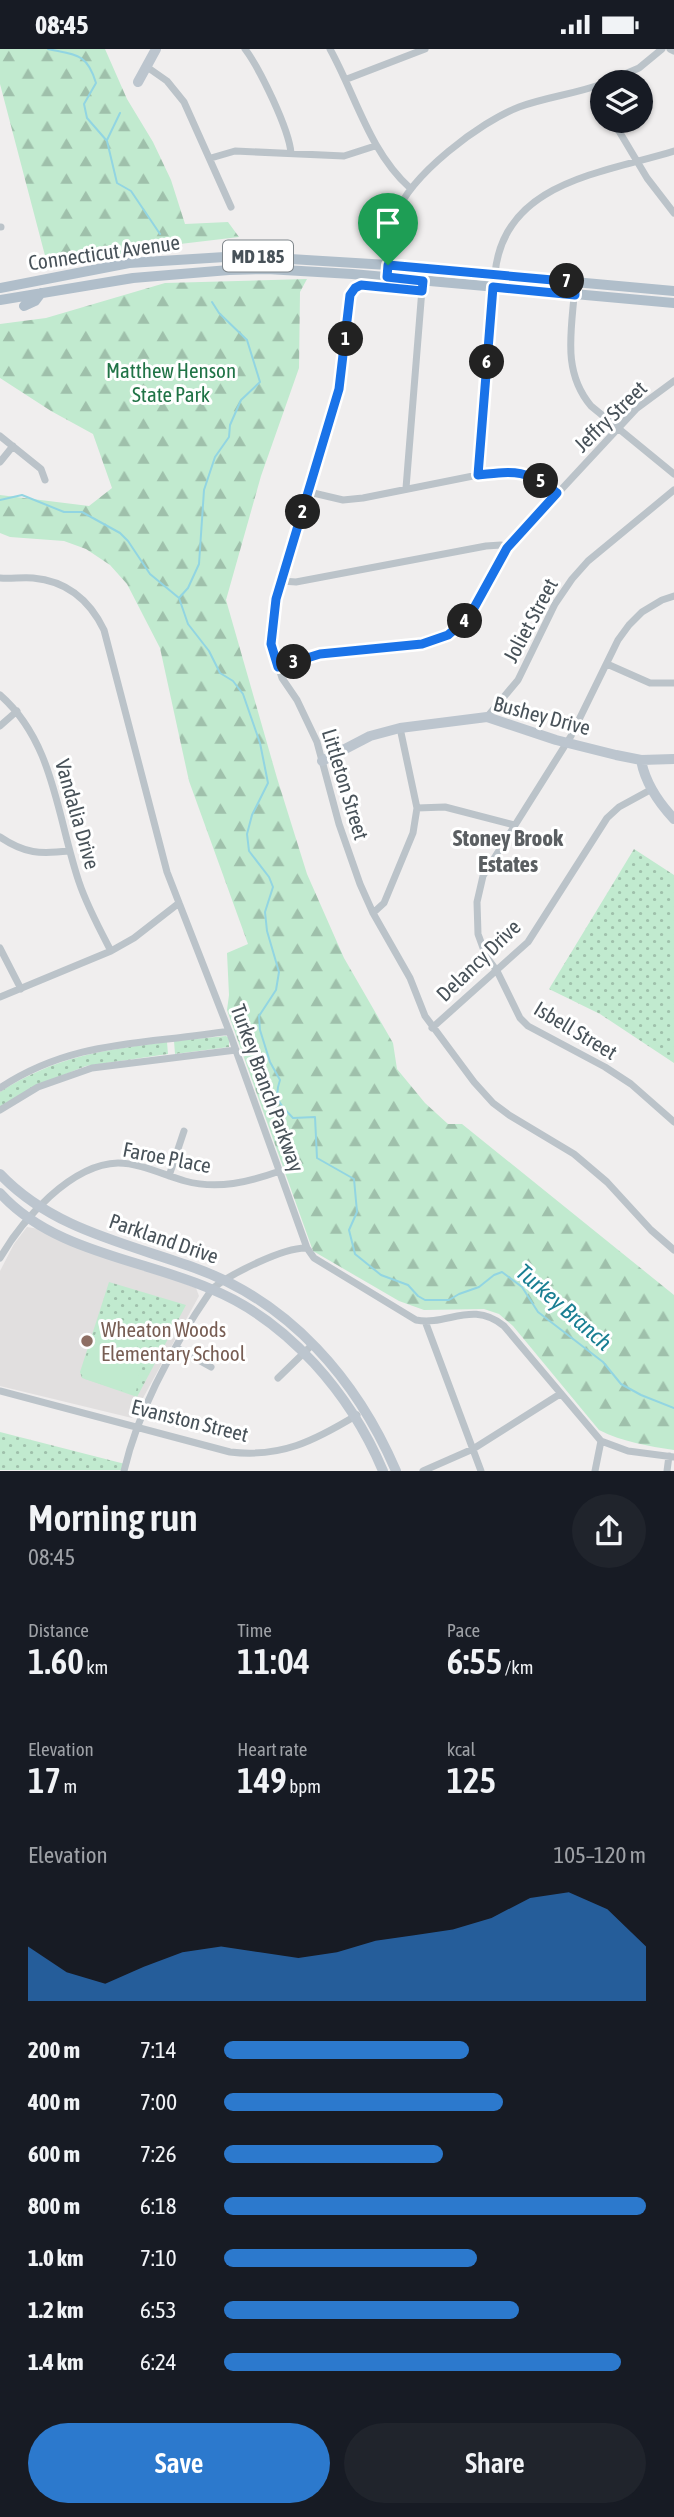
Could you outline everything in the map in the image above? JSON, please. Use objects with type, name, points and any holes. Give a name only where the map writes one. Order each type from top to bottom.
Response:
[{"type":"main road","name":"Connecticut Avenue","points":[[0,288],[129,263],[242,256],[387,271],[423,286],[493,287],[674,303]]},
{"type":"main road","name":"Connecticut Avenue","points":[[0,300],[133,278],[267,269],[495,274],[674,291]]},
{"type":"main road","points":[[24,306],[46,292]]},
{"type":"street","points":[[138,82],[156,49]]},
{"type":"street","points":[[245,49],[255,63],[285,130],[291,153]]},
{"type":"street","points":[[330,49],[347,79],[375,146],[391,169],[410,188]]},
{"type":"street","points":[[347,79],[425,49]]},
{"type":"street","points":[[634,70],[662,49]]},
{"type":"street","points":[[147,67],[178,92],[211,158],[231,207]]},
{"type":"street","points":[[387,271],[396,215],[410,188],[458,144],[493,120],[519,107],[590,88]]},
{"type":"street","points":[[620,133],[637,163],[674,213]]},
{"type":"street","points":[[211,158],[234,151],[344,156],[375,146]]},
{"type":"street","points":[[495,274],[496,262],[517,216],[539,196],[569,183],[674,151]]},
{"type":"street","points":[[575,282],[570,347],[574,376],[581,394],[618,429],[674,474]]},
{"type":"street","name":"Littleton Street","points":[[423,286],[361,285],[351,292],[339,389],[282,581],[272,619],[271,644],[278,667],[308,720],[348,851],[373,913],[410,978],[432,1028],[493,1103],[574,1154],[607,1182],[651,1230],[674,1250]]},
{"type":"street","points":[[406,488],[423,286]]},
{"type":"street","points":[[478,475],[493,287]]},
{"type":"street","name":"Jeffry Street","points":[[278,667],[320,654],[422,644],[448,635],[469,617],[507,548],[636,409],[674,381]]},
{"type":"street","points":[[0,436],[41,468],[45,480]]},
{"type":"street","points":[[0,462],[13,446]]},
{"type":"street","points":[[309,492],[343,500],[363,498],[509,471],[538,479],[557,493]]},
{"type":"street","name":"Joliet Street","points":[[487,717],[518,680],[555,604],[572,579],[588,561],[674,491]]},
{"type":"street","points":[[282,581],[296,582],[486,546],[501,545],[507,548]]},
{"type":"street","name":"Turkey Branch Parkway","points":[[0,578],[34,578],[66,587],[89,604],[104,630],[154,827],[179,903],[229,1031],[307,1248]]},
{"type":"street","name":"Isbell Street","points":[[674,596],[642,612],[618,640],[566,742],[483,876],[477,902],[478,934],[486,956],[497,971],[516,1011],[528,1026],[631,1084],[674,1122]]},
{"type":"street","points":[[607,664],[650,683],[674,683]]},
{"type":"street","name":"Vandalia Drive","points":[[0,695],[17,711],[34,735],[44,757],[69,851],[89,908],[111,951]]},
{"type":"street","points":[[0,726],[17,711]]},
{"type":"street","name":"Bushey Drive","points":[[322,761],[370,736],[400,728],[487,717],[566,742],[641,760],[674,759]]},
{"type":"street","points":[[373,913],[384,903],[404,856],[413,833],[417,808],[400,728]]},
{"type":"street","points":[[641,760],[643,772],[652,789],[674,819]]},
{"type":"street","name":"Delancy Drive","points":[[432,1028],[528,942],[607,818],[619,807],[652,789]]},
{"type":"street","points":[[417,808],[445,807],[514,825]]},
{"type":"street","points":[[0,837],[33,853],[69,851]]},
{"type":"street","points":[[0,997],[111,951],[134,938],[179,903]]},
{"type":"street","points":[[0,948],[20,989]]},
{"type":"street","points":[[0,1088],[37,1066],[73,1054],[115,1045],[229,1031]]},
{"type":"street","points":[[170,1039],[172,1057]]},
{"type":"street","points":[[0,1110],[27,1093],[92,1068],[236,1050]]},
{"type":"street","points":[[169,1175],[184,1131]]},
{"type":"street","name":"Faroe Place","points":[[0,1258],[12,1238],[30,1217],[65,1184],[105,1164],[130,1164],[188,1182],[221,1185],[240,1183],[280,1171]]},
{"type":"street","name":"Parkland Drive","points":[[0,1174],[27,1199],[89,1232],[223,1280],[252,1295],[281,1316],[313,1344],[343,1378],[383,1471]]},
{"type":"street","name":"Parkland Drive","points":[[0,1192],[30,1217],[69,1240],[212,1289],[260,1316],[303,1353],[383,1439],[396,1471]]},
{"type":"street","points":[[124,1471],[136,1425],[212,1289],[223,1280],[297,1247],[307,1248],[314,1258],[406,1314],[425,1321],[474,1314],[494,1318],[505,1326],[601,1441],[628,1451],[671,1457],[667,1471]]},
{"type":"street","points":[[425,1321],[481,1471]]},
{"type":"street","points":[[278,1378],[313,1344]]},
{"type":"street","points":[[177,1348],[212,1367]]},
{"type":"street","name":"Evanston Street","points":[[0,1391],[230,1452],[261,1454],[276,1453],[299,1445],[360,1413]]},
{"type":"street","points":[[423,1471],[473,1449],[561,1394]]},
{"type":"street","points":[[596,1471],[601,1441]]},
{"type":"shaded area","name":"Wheaton Woods Elementary School","points":[[27,1227],[39,1229],[196,1288],[199,1296],[132,1418],[0,1386],[0,1271],[14,1244]]},
{"type":"green space","points":[[0,49],[105,49],[127,99],[153,142],[171,180],[185,224],[228,222],[239,237],[180,244],[48,267],[0,84]]},
{"type":"green space","name":"Matthew Henson State Park","points":[[307,279],[300,292],[299,368],[261,476],[226,600],[307,874],[344,958],[393,1043],[397,1069],[425,1103],[448,1124],[462,1124],[674,1295],[674,1450],[626,1441],[599,1430],[513,1326],[499,1314],[484,1309],[424,1310],[399,1301],[313,1251],[227,1010],[227,953],[248,944],[189,781],[160,648],[127,584],[110,565],[86,549],[64,541],[10,537],[0,533],[0,495],[89,506],[112,488],[93,434],[0,378],[0,324],[46,318],[165,283]]},
{"type":"green space","points":[[634,849],[674,875],[674,1063],[600,1014],[549,989]]},
{"type":"green space","points":[[226,1036],[229,1038],[229,1047],[175,1054],[174,1041]]},
{"type":"green space","points":[[167,1042],[168,1054],[86,1066],[48,1081],[0,1108],[0,1092],[61,1062],[122,1048]]},
{"type":"green space","points":[[109,1282],[186,1305],[137,1397],[82,1378],[80,1372]]},
{"type":"green space","points":[[104,1310],[122,1319],[135,1337],[140,1366],[135,1395],[85,1379],[82,1371]]},
{"type":"green space","points":[[0,1432],[125,1464],[124,1470],[0,1470]]},
{"type":"waterway","name":"Turkey Branch","points":[[48,49],[73,54],[89,66],[96,83],[84,104],[87,118],[107,141],[117,183],[131,191],[160,234]]},
{"type":"waterway","points":[[107,140],[120,113]]},
{"type":"waterway","name":"Turkey Branch","points":[[212,302],[219,313],[247,340],[260,382],[241,400],[230,425],[229,437],[215,457],[204,490],[199,564],[188,588],[179,598],[188,624],[209,651],[220,673],[233,681],[243,694],[260,743],[268,783],[252,815],[247,834],[249,851],[269,877],[273,887],[265,912],[267,931],[279,972],[276,990],[259,1016],[260,1030],[270,1062],[280,1080],[277,1092],[279,1101],[293,1118],[315,1117],[317,1158],[354,1179],[357,1212],[349,1230],[355,1254],[381,1275],[408,1285],[425,1300],[449,1300],[479,1287],[502,1272],[522,1287],[538,1312],[603,1362],[621,1384],[674,1408]]},
{"type":"waterway","points":[[0,500],[22,495],[64,512],[82,512],[120,533],[150,574],[179,598]]},
{"type":"place","name":"Wheaton Woods Elementary School","points":[[87,1341]]},
{"type":"district","name":"Stoney Brook Estates","points":[[508,851]]},
{"type":"route","points":[[388,265],[575,282],[575,295],[493,287],[478,475],[509,471],[524,473],[538,479],[557,493],[507,548],[469,617],[448,635],[422,644],[320,654],[278,667],[271,644],[272,619],[339,389],[351,292],[361,285],[422,291],[423,281],[387,277],[388,265]]}]
